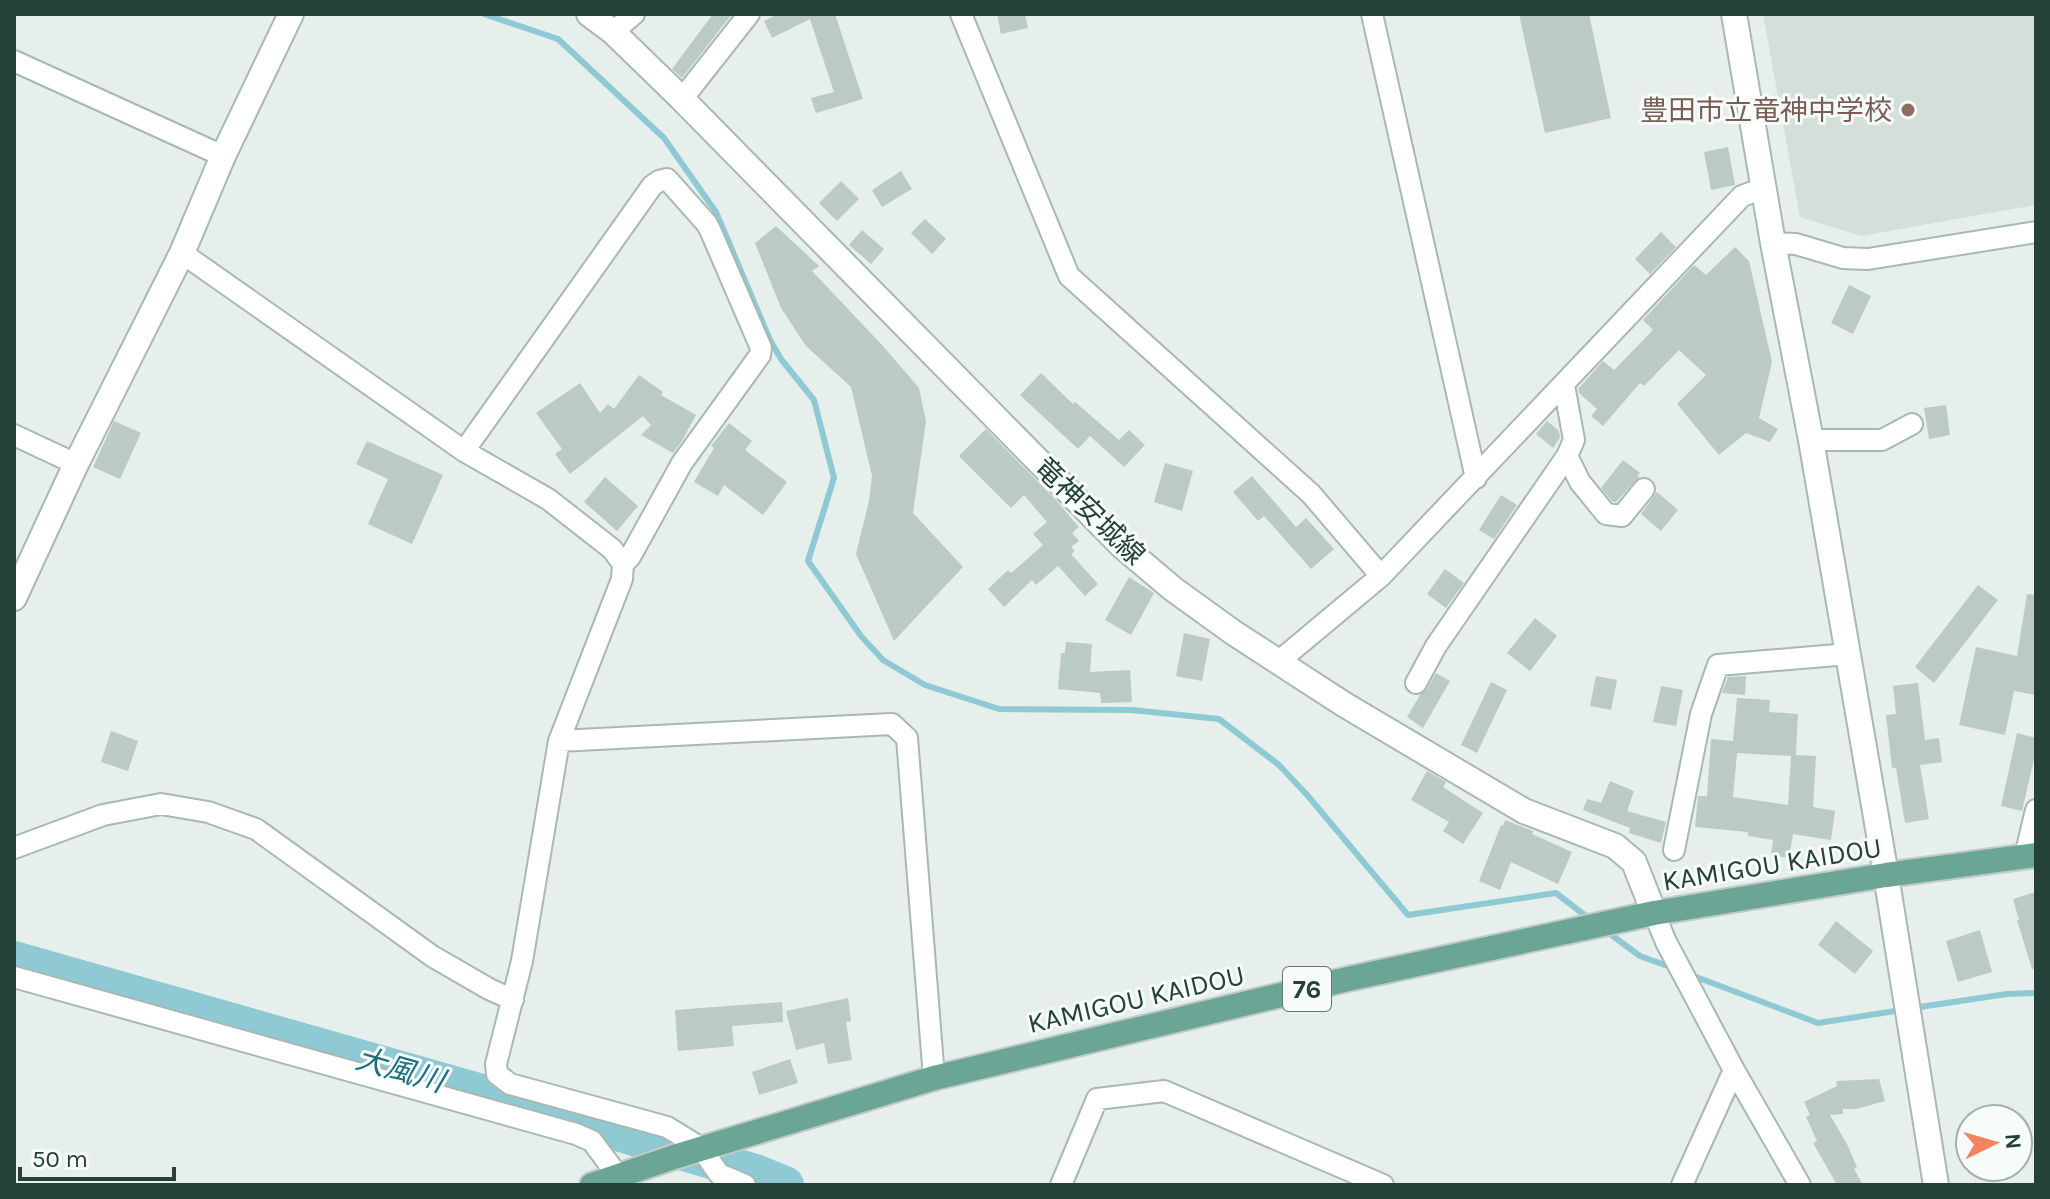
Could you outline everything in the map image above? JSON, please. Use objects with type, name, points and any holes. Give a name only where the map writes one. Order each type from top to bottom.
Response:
[{"type":"main road","name":"KAMIGOU KAIDOU","points":[[592,1185],[701,1148],[934,1078],[1348,979],[1654,913],[1886,875],[2031,856]]},
{"type":"street","points":[[14,598],[76,464],[182,253],[223,156],[291,14]]},
{"type":"street","name":"竜神安城線","points":[[589,14],[613,32],[682,99],[1121,545],[1173,589],[1345,705],[1524,811],[1615,846],[1634,862],[1654,913]]},
{"type":"street","points":[[613,32],[634,14]]},
{"type":"street","points":[[682,99],[749,14]]},
{"type":"street","points":[[961,14],[1069,276],[1311,494],[1381,576]]},
{"type":"street","points":[[1372,14],[1476,478]]},
{"type":"street","points":[[1734,14],[1848,654],[1936,1185]]},
{"type":"street","points":[[14,61],[223,156]]},
{"type":"street","points":[[464,451],[652,186],[667,179],[707,224],[761,348],[756,362],[682,463],[630,557],[623,564]]},
{"type":"street","points":[[1278,662],[1381,576],[1742,196],[1764,188]]},
{"type":"street","points":[[1773,243],[1796,244],[1843,258],[1868,259],[2036,232]]},
{"type":"street","points":[[182,253],[464,451],[548,499],[612,549],[623,564],[622,579],[559,741],[522,961],[496,1064],[497,1074],[510,1084],[667,1127],[701,1148],[719,1174],[745,1185]]},
{"type":"street","points":[[1416,683],[1436,646],[1567,456],[1574,440],[1564,385]]},
{"type":"street","points":[[1811,440],[1882,440],[1912,424]]},
{"type":"street","points":[[14,435],[76,464]]},
{"type":"street","points":[[1567,456],[1580,482],[1606,514],[1622,516],[1644,489]]},
{"type":"street","points":[[1674,850],[1701,714],[1718,665],[1848,654]]},
{"type":"street","points":[[559,741],[892,724],[907,738],[934,1078]]},
{"type":"street","points":[[14,848],[103,815],[161,804],[208,812],[256,829],[432,956],[513,1000]]},
{"type":"street","points":[[2031,856],[2036,810]]},
{"type":"street","points":[[1654,913],[1666,942],[1734,1070],[1800,1185]]},
{"type":"street","points":[[14,977],[576,1134],[592,1141],[618,1176]]},
{"type":"street","points":[[1682,1185],[1734,1070]]},
{"type":"street","points":[[1061,1185],[1097,1099],[1164,1091],[1383,1185]]},
{"type":"shaded area","name":"豊田市立竜神中学校","points":[[1763,14],[2036,14],[2036,205],[1861,236],[1800,217]]},
{"type":"building","points":[[713,14],[732,14],[682,78],[672,69]]},
{"type":"building","points":[[778,14],[835,14],[863,99],[816,113],[811,98],[834,92],[810,19],[772,38],[764,21]]},
{"type":"building","points":[[997,14],[1025,14],[1028,28],[1001,34]]},
{"type":"building","points":[[1519,14],[1589,14],[1611,118],[1545,133]]},
{"type":"building","points":[[1728,147],[1735,185],[1711,190],[1704,152]]},
{"type":"building","points":[[901,171],[912,189],[882,207],[872,190]]},
{"type":"building","points":[[841,181],[859,199],[837,221],[819,203]]},
{"type":"building","points":[[925,219],[946,239],[932,254],[911,233]]},
{"type":"building","points":[[776,226],[819,266],[812,271],[919,388],[926,421],[913,513],[963,567],[894,641],[856,554],[872,476],[851,387],[806,346],[781,308],[755,243]]},
{"type":"building","points":[[862,230],[884,249],[871,264],[849,245]]},
{"type":"building","points":[[1661,232],[1676,247],[1650,274],[1635,259]]},
{"type":"building","points":[[1735,247],[1749,261],[1772,362],[1759,418],[1778,429],[1770,442],[1746,433],[1719,455],[1677,404],[1706,375],[1679,350],[1644,386],[1640,383],[1603,426],[1591,416],[1597,409],[1578,389],[1603,361],[1614,370],[1653,330],[1643,320],[1694,265],[1706,275]]},
{"type":"building","points":[[1849,285],[1871,296],[1853,334],[1831,323]]},
{"type":"building","points":[[1041,373],[1073,404],[1075,402],[1119,440],[1129,430],[1145,445],[1124,467],[1090,436],[1078,449],[1020,395]]},
{"type":"building","points":[[639,375],[663,392],[661,395],[696,415],[682,441],[673,453],[641,435],[651,425],[643,416],[570,474],[555,454],[562,449],[536,413],[580,383],[600,413],[608,404],[614,409]]},
{"type":"building","points":[[1946,405],[1950,435],[1929,439],[1924,408]]},
{"type":"building","points":[[114,421],[141,433],[120,479],[93,467]]},
{"type":"building","points":[[1547,421],[1559,431],[1560,438],[1553,448],[1536,434]]},
{"type":"building","points":[[729,423],[752,441],[745,450],[787,482],[763,515],[724,485],[718,496],[694,482],[714,448],[711,446]]},
{"type":"building","points":[[986,429],[1079,527],[1072,533],[1079,541],[1071,547],[1075,551],[1071,554],[1098,584],[1085,596],[1058,566],[1036,585],[1032,580],[1004,607],[988,589],[1043,545],[1033,534],[1047,522],[1024,495],[1011,508],[959,456]]},
{"type":"building","points":[[367,441],[443,475],[412,544],[368,524],[388,479],[356,464]]},
{"type":"building","points":[[1623,460],[1640,473],[1613,502],[1601,488]]},
{"type":"building","points":[[1165,463],[1193,471],[1182,511],[1154,502]]},
{"type":"building","points":[[1252,476],[1296,527],[1306,518],[1334,549],[1311,569],[1264,516],[1258,521],[1233,492]]},
{"type":"building","points":[[605,477],[638,506],[617,531],[584,502]]},
{"type":"building","points":[[1657,492],[1678,510],[1661,531],[1641,514]]},
{"type":"building","points":[[1501,495],[1517,505],[1494,539],[1479,530]]},
{"type":"building","points":[[1445,569],[1464,583],[1446,608],[1427,594]]},
{"type":"building","points":[[1129,577],[1154,593],[1131,635],[1105,620]]},
{"type":"building","points":[[1978,585],[1998,600],[1934,683],[1915,667]]},
{"type":"building","points":[[2027,594],[2036,595],[2036,695],[2014,691],[2005,735],[1959,725],[1976,647],[2017,656]]},
{"type":"building","points":[[1535,618],[1557,636],[1530,671],[1507,653]]},
{"type":"building","points":[[1184,633],[1210,639],[1202,681],[1176,676]]},
{"type":"building","points":[[1066,642],[1092,644],[1090,672],[1130,670],[1132,702],[1101,703],[1100,693],[1058,689],[1061,653],[1065,653]]},
{"type":"building","points":[[1436,673],[1450,681],[1423,728],[1407,717]]},
{"type":"building","points":[[1596,676],[1617,680],[1611,710],[1590,706]]},
{"type":"building","points":[[1746,676],[1745,695],[1722,693],[1728,677]]},
{"type":"building","points":[[1491,682],[1507,690],[1477,753],[1461,745]]},
{"type":"building","points":[[1918,683],[1925,740],[1939,738],[1942,762],[1920,765],[1929,819],[1905,823],[1896,768],[1892,768],[1886,715],[1896,714],[1893,686]]},
{"type":"building","points":[[1661,686],[1683,690],[1676,726],[1653,722]]},
{"type":"building","points":[[1737,698],[1770,700],[1769,712],[1798,714],[1796,755],[1816,756],[1813,807],[1835,811],[1831,840],[1793,834],[1789,858],[1771,855],[1773,840],[1748,836],[1748,832],[1695,827],[1698,796],[1707,796],[1711,739],[1733,741]],"holes":[[[1737,753],[1791,756],[1788,805],[1733,797]]]},
{"type":"building","points":[[111,731],[138,741],[128,771],[101,762]]},
{"type":"building","points":[[2017,733],[2036,738],[2036,751],[2022,811],[2001,806]]},
{"type":"building","points":[[1427,771],[1446,782],[1443,787],[1483,813],[1463,844],[1443,831],[1449,822],[1411,800]]},
{"type":"building","points":[[1610,781],[1634,791],[1627,811],[1666,822],[1661,843],[1629,833],[1630,828],[1583,810],[1587,799],[1601,803]]},
{"type":"building","points":[[1505,820],[1572,852],[1558,884],[1511,862],[1500,890],[1479,881]]},
{"type":"building","points":[[2036,892],[2036,968],[2032,969],[2013,899]]},
{"type":"building","points":[[1836,921],[1873,951],[1855,974],[1818,945]]},
{"type":"building","points":[[1980,930],[1992,972],[1958,982],[1946,941]]},
{"type":"building","points":[[848,998],[851,1021],[846,1022],[852,1060],[828,1064],[824,1043],[796,1050],[786,1011]]},
{"type":"building","points":[[782,1002],[783,1022],[732,1026],[734,1046],[678,1051],[675,1010]]},
{"type":"building","points":[[790,1059],[798,1083],[759,1095],[752,1072]]},
{"type":"building","points":[[1879,1079],[1885,1101],[1856,1109],[1843,1109],[1843,1114],[1830,1115],[1847,1144],[1857,1167],[1854,1169],[1863,1185],[1837,1185],[1813,1143],[1817,1141],[1806,1117],[1810,1115],[1804,1102],[1837,1086],[1836,1081]]},
{"type":"waterway","points":[[484,14],[558,39],[664,138],[716,212],[770,340],[814,400],[834,478],[808,561],[861,636],[883,660],[925,685],[999,709],[1132,710],[1219,719],[1279,765],[1408,915],[1556,893],[1591,920]]},
{"type":"waterway","points":[[1606,931],[1640,956],[1673,968]]},
{"type":"waterway","name":"大風川","points":[[14,960],[594,1125],[758,1174],[785,1185]]},
{"type":"waterway","points":[[1691,975],[1818,1023],[1902,1010]]},
{"type":"waterway","points":[[1913,1008],[2007,994],[2036,993]]},
{"type":"place","name":"豊田市立竜神中学校","points":[[1908,110]]}]
